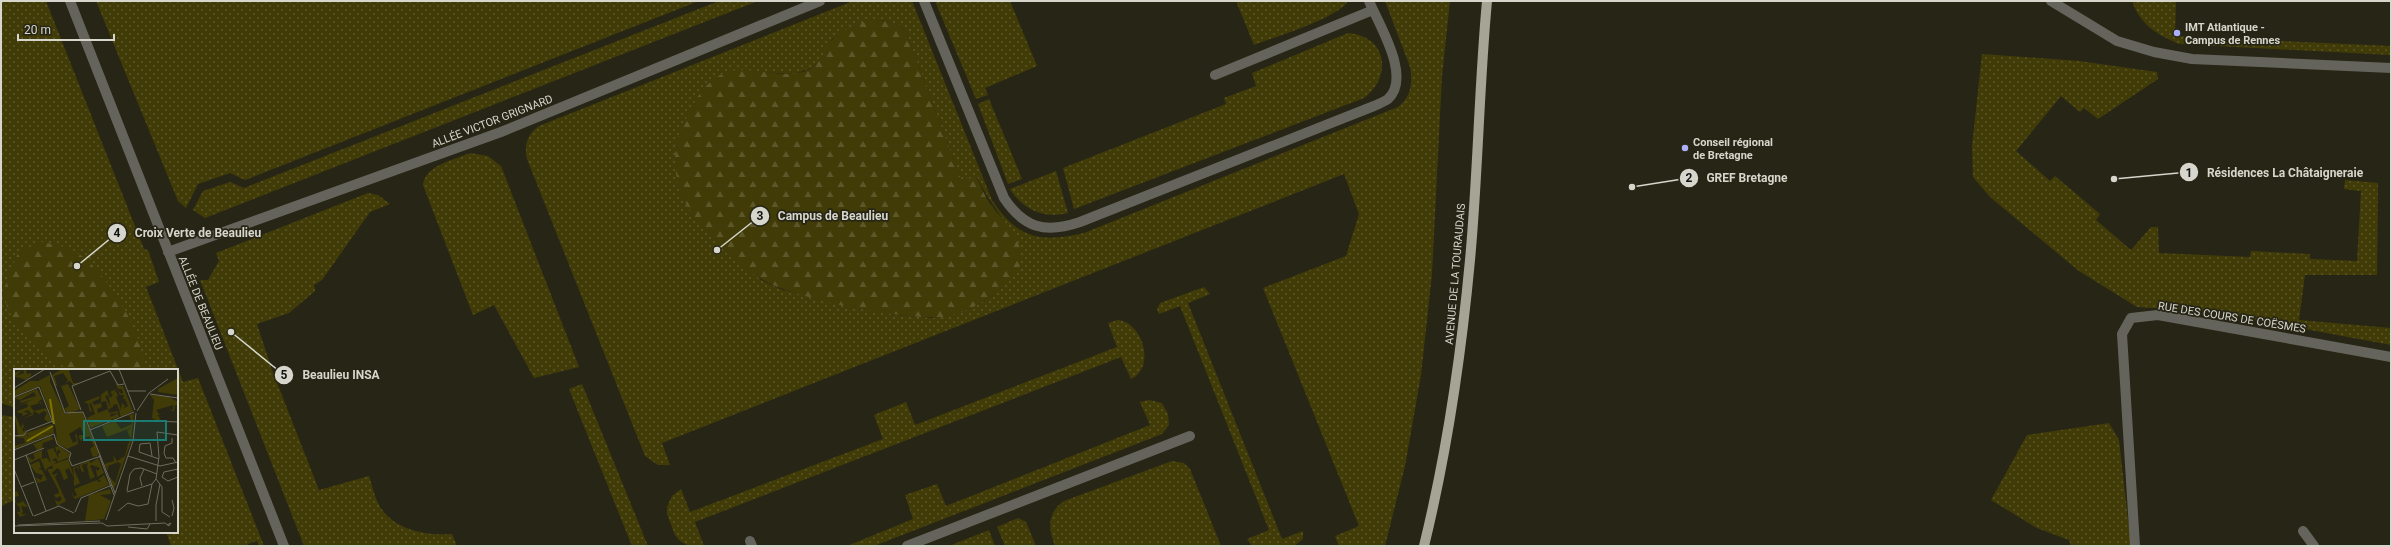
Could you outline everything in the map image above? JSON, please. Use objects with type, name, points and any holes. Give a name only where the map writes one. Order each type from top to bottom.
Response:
[{"type":"main road","name":"AVENUE DE LA TOURAUDAIS","points":[[1424,546],[1441,476],[1459,368],[1470,258],[1479,88],[1486,1]]},
{"type":"street","name":"ALLÉE DE BEAULIEU","points":[[70,1],[284,546]]},
{"type":"street","name":"ALLÉE VICTOR GRIGNARD","points":[[168,252],[501,132],[820,1]]},
{"type":"street","points":[[924,1],[1004,198],[1020,218],[1044,228],[1058,228],[1080,222],[1374,106],[1388,99],[1395,88],[1398,75],[1395,63],[1371,6],[1215,75]]},
{"type":"street","points":[[2051,1],[2117,41],[2154,52],[2192,59],[2391,68]]},
{"type":"street","name":"RUE DES COURS DE COËSMES","points":[[2135,546],[2122,334],[2131,318],[2158,315],[2391,357]]},
{"type":"street","points":[[907,546],[1190,436]]},
{"type":"street","points":[[2303,531],[2314,546]]},
{"type":"green space","points":[[1,1],[46,1],[144,249],[148,250],[159,282],[146,287],[178,369],[14,369],[14,408],[1,403]]},
{"type":"green space","points":[[96,1],[699,1],[245,180],[230,173],[198,184],[186,208],[178,201]]},
{"type":"green space","points":[[719,1],[758,1],[205,218],[193,210],[203,191],[230,182],[244,188]]},
{"type":"green space","points":[[853,1],[912,1],[992,200],[1011,223],[1021,230],[1031,235],[1054,238],[1084,233],[1398,107],[1406,99],[1410,89],[1411,73],[1385,1],[1450,1],[1442,76],[1432,274],[1421,375],[1405,466],[1385,546],[1339,546],[1335,536],[1359,526],[1263,288],[1346,256],[1359,214],[1344,174],[662,443],[670,465],[658,465],[645,456],[527,159],[527,141],[535,129],[539,126]],"holes":[[[871,20],[894,23],[906,32],[962,182],[977,177],[1019,247],[993,295],[966,310],[933,318],[896,315],[783,290],[761,280],[712,236],[683,197],[703,91],[722,74],[735,71],[795,74],[811,68],[820,61],[832,39],[846,30]]]},
{"type":"green space","points":[[935,1],[1010,1],[1037,66],[985,88],[988,95],[976,99]]},
{"type":"green space","points":[[1236,1],[1348,1],[1332,14],[1290,32],[1254,45]]},
{"type":"green space","points":[[2132,1],[2176,1],[2175,36],[2391,46],[2391,55],[2179,44],[2157,33],[2145,23],[2140,17]]},
{"type":"green space","points":[[871,20],[881,20],[894,23],[906,32],[962,182],[976,176],[987,199],[1012,231],[1019,246],[1021,254],[1020,265],[1012,279],[982,302],[962,312],[949,316],[909,316],[854,308],[800,295],[763,280],[742,265],[717,242],[695,218],[682,196],[678,182],[675,158],[679,136],[690,109],[701,93],[714,79],[722,74],[743,70],[777,74],[800,73],[810,69],[818,63],[829,44],[840,33],[850,27]]},
{"type":"green space","points":[[1348,33],[1361,36],[1371,41],[1378,49],[1382,58],[1382,69],[1379,79],[1373,89],[1364,98],[1074,209],[1063,168],[1226,104],[1224,98],[1256,86],[1252,73]]},
{"type":"green space","points":[[1982,54],[2079,61],[2157,72],[2158,79],[2098,119],[2084,108],[2080,112],[2061,96],[2016,151],[2050,181],[2055,176],[2100,214],[2096,220],[2131,250],[2151,227],[2158,227],[2159,253],[2250,257],[2251,251],[2310,254],[2310,259],[2357,261],[2361,191],[2344,189],[2345,180],[2378,183],[2377,275],[2305,275],[2299,320],[2391,328],[2391,345],[2214,312],[2137,307],[2079,271],[1990,197],[1973,177],[1972,146]]},
{"type":"green space","points":[[989,99],[1022,179],[1008,184],[978,104]]},
{"type":"green space","points":[[470,153],[488,156],[501,166],[579,367],[534,378],[494,305],[473,315],[423,185],[425,178],[435,168],[441,164]]},
{"type":"green space","points":[[1056,171],[1068,213],[1051,215],[1035,211],[1021,202],[1010,189]]},
{"type":"green space","points":[[368,193],[378,195],[390,204],[370,212],[322,280],[314,285],[315,291],[289,313],[257,324],[272,370],[319,490],[369,476],[378,503],[391,520],[410,529],[421,532],[431,534],[452,534],[457,546],[304,546],[200,280],[208,280],[219,261],[216,253]]},
{"type":"green space","points":[[41,242],[62,246],[74,251],[98,271],[121,304],[131,322],[143,356],[143,369],[70,369],[51,358],[29,340],[12,318],[7,306],[5,295],[9,273],[19,251]]},
{"type":"green space","points":[[1204,287],[1210,294],[1188,303],[1282,539],[1303,531],[1303,539],[1294,546],[1252,546],[1247,539],[1269,530],[1180,306],[1159,314],[1157,309],[1160,303]]},
{"type":"green space","points":[[1118,320],[1127,323],[1134,329],[1140,337],[1143,346],[1143,365],[1139,373],[1131,379],[1121,357],[695,522],[704,546],[687,545],[680,541],[675,535],[667,514],[667,507],[672,496],[681,489],[690,512],[883,439],[874,415],[906,402],[915,425],[1117,347],[1108,323]]},
{"type":"green space","points":[[178,369],[183,382],[198,378],[264,546],[259,546],[257,541],[248,544],[248,546],[171,546],[166,533],[178,533]]},
{"type":"green space","points":[[582,384],[648,546],[632,546],[569,389]]},
{"type":"green space","points":[[1149,400],[1162,403],[1168,414],[1169,425],[1162,434],[874,546],[847,546],[913,519],[905,495],[937,484],[946,506],[1150,425],[1140,402]]},
{"type":"green space","points":[[1,415],[14,417],[14,500],[1,506]]},
{"type":"green space","points":[[2109,423],[2119,440],[2131,546],[2071,546],[2069,540],[2037,528],[1991,500],[2027,435]]},
{"type":"green space","points":[[1172,461],[1184,463],[1190,469],[1221,546],[1055,546],[1051,533],[1050,521],[1054,511],[1064,501]]},
{"type":"green space","points":[[1018,518],[1026,522],[1036,546],[1005,546],[997,527]]},
{"type":"green space","points":[[989,530],[995,546],[949,546]]},
{"type":"place","name":"IMT Atlantique - Campus de Rennes","points":[[2177,33]]},
{"type":"place","name":"Conseil régional de Bretagne","points":[[1685,148]]},
{"type":"place","name":"Résidences La Châtaigneraie","points":[[2114,179]]},
{"type":"place","name":"GREF Bretagne","points":[[1632,187]]},
{"type":"place","name":"Campus de Beaulieu","points":[[717,250]]},
{"type":"place","name":"Croix Verte de Beaulieu","points":[[77,266]]},
{"type":"place","name":"Beaulieu INSA","points":[[231,332]]}]
